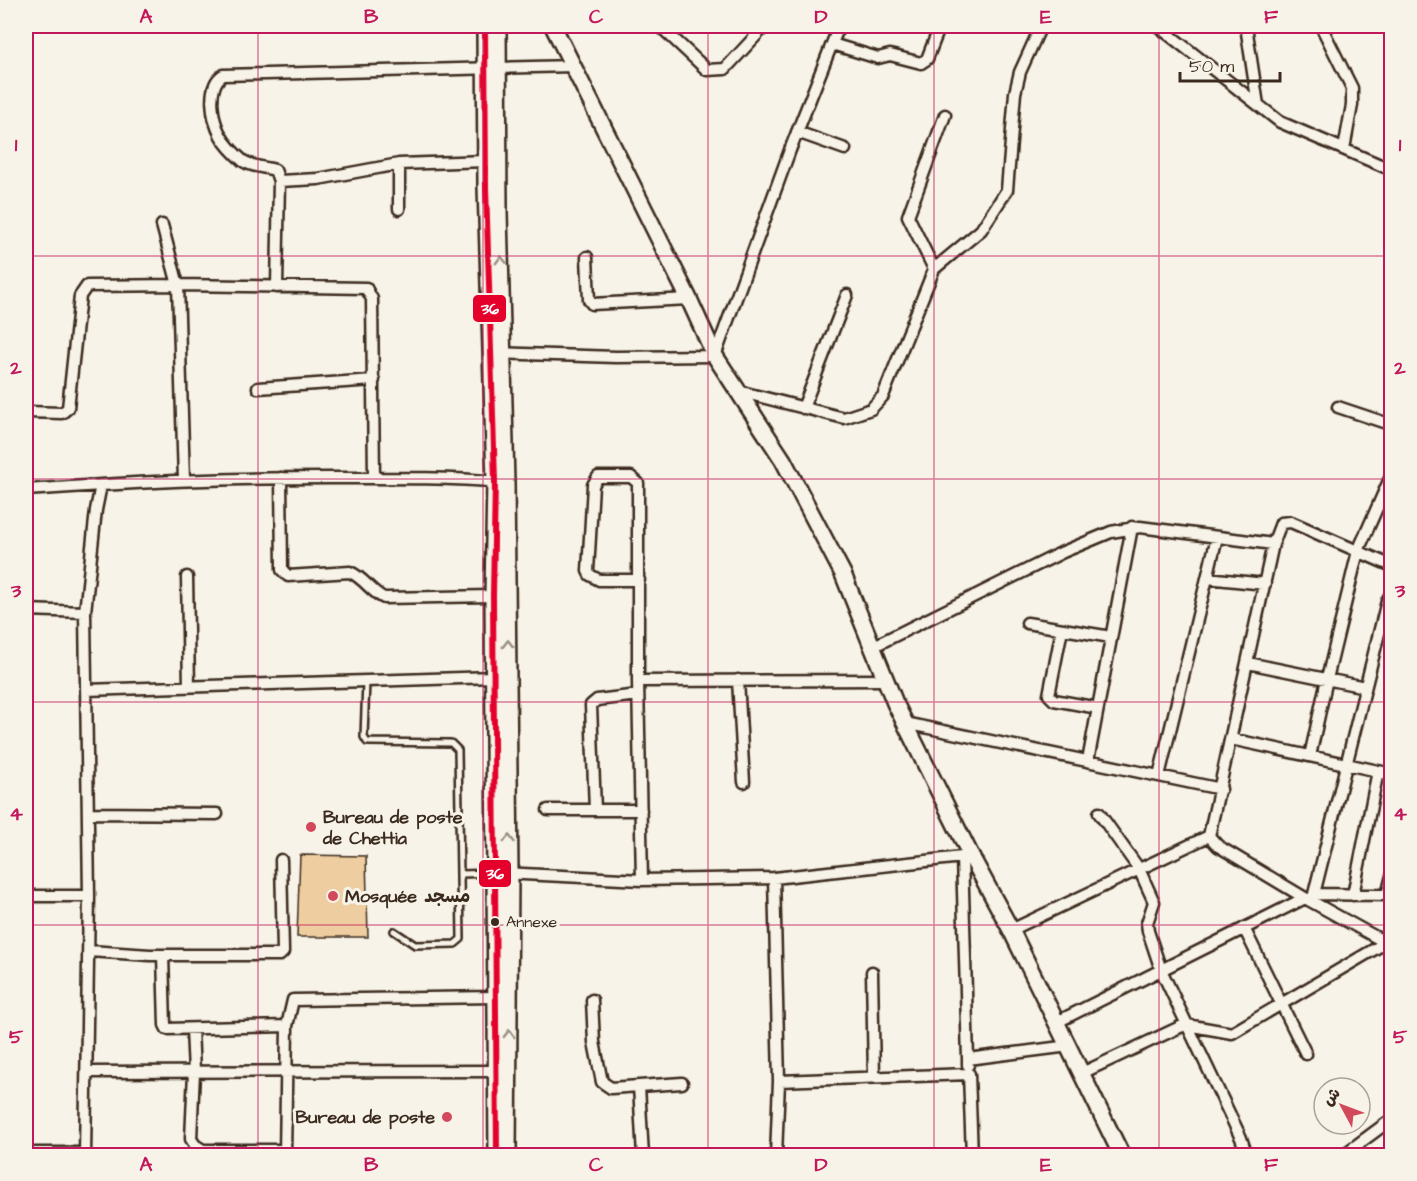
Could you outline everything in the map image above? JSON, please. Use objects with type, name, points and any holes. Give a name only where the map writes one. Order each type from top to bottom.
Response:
[{"type":"main road","points":[[485,26],[492,69],[501,482],[503,1071],[497,1155]]},
{"type":"main road","points":[[498,26],[492,69],[486,161],[498,353]]},
{"type":"main road","points":[[553,26],[690,299],[715,357],[783,460],[843,574],[885,680],[967,856],[1011,930],[1122,1155]]},
{"type":"main road","points":[[501,482],[494,596],[494,677],[502,873],[496,997],[508,1155]]},
{"type":"street","points":[[660,26],[707,70],[718,71],[725,69],[765,26]]},
{"type":"street","points":[[498,353],[616,357],[715,357],[797,132],[839,26]]},
{"type":"street","points":[[832,44],[878,58],[890,55],[921,63],[925,62],[940,26]]},
{"type":"street","points":[[738,391],[844,418],[863,413],[877,404],[883,396],[934,269],[981,230],[1007,190],[1015,93],[1020,72],[1041,26]]},
{"type":"street","points":[[1158,26],[1280,122],[1392,170]]},
{"type":"street","points":[[1246,26],[1258,105]]},
{"type":"street","points":[[1321,26],[1352,88],[1352,105],[1344,149]]},
{"type":"street","points":[[277,287],[279,181],[275,170],[244,161],[226,144],[220,134],[214,116],[213,88],[223,75],[574,66]]},
{"type":"street","points":[[934,269],[908,216],[945,115]]},
{"type":"street","points":[[797,132],[844,149]]},
{"type":"street","points":[[279,181],[318,178],[399,164],[486,161]]},
{"type":"street","points":[[399,164],[399,209]]},
{"type":"street","points":[[162,225],[178,285],[184,480]]},
{"type":"street","points":[[587,257],[589,300],[592,304],[690,299]]},
{"type":"street","points":[[26,412],[62,413],[68,408],[80,296],[83,290],[93,285],[366,288],[372,299],[374,478]]},
{"type":"street","points":[[803,408],[847,295]]},
{"type":"street","points":[[258,388],[374,380]]},
{"type":"street","points":[[1338,407],[1392,425]]},
{"type":"street","points":[[1311,756],[1358,551],[1392,474]]},
{"type":"street","points":[[639,580],[599,580],[590,575],[593,485],[598,477],[631,477],[638,483],[639,580],[638,695],[642,880]]},
{"type":"street","points":[[281,478],[282,570],[288,576],[350,572],[384,598],[494,596]]},
{"type":"street","points":[[26,490],[184,480],[281,478],[501,482]]},
{"type":"street","points":[[26,1153],[85,1154],[89,896],[85,612],[101,484]]},
{"type":"street","points":[[1209,836],[1279,527],[1284,521],[1291,522],[1392,566]]},
{"type":"street","points":[[872,647],[1063,552],[1111,532],[1140,527],[1274,544]]},
{"type":"street","points":[[1088,761],[1132,528]]},
{"type":"street","points":[[1159,776],[1216,537]]},
{"type":"street","points":[[188,577],[189,687]]},
{"type":"street","points":[[1207,578],[1265,584]]},
{"type":"street","points":[[1311,898],[1387,601],[1392,592]]},
{"type":"street","points":[[26,610],[85,612]]},
{"type":"street","points":[[1027,623],[1111,637]]},
{"type":"street","points":[[1062,629],[1048,695],[1054,700],[1098,708]]},
{"type":"street","points":[[1248,663],[1365,687]]},
{"type":"street","points":[[86,690],[494,677]]},
{"type":"street","points":[[738,680],[744,782]]},
{"type":"street","points":[[638,681],[885,680]]},
{"type":"street","points":[[595,810],[591,705],[597,700],[638,695]]},
{"type":"street","points":[[905,723],[1221,789]]},
{"type":"street","points":[[1231,739],[1392,774]]},
{"type":"street","points":[[1353,895],[1378,771]]},
{"type":"street","points":[[548,810],[641,810]]},
{"type":"street","points":[[88,813],[217,814]]},
{"type":"street","points":[[1099,813],[1139,869],[1154,902],[1147,923],[1161,970],[1247,1155]]},
{"type":"street","points":[[1082,1073],[1186,1025],[1232,1033],[1388,945],[1311,898],[1218,846],[1209,836]]},
{"type":"street","points":[[1011,930],[1209,836]]},
{"type":"street","points":[[502,873],[642,880],[774,879],[967,856],[968,1059],[972,1155]]},
{"type":"street","points":[[89,951],[163,955],[282,954],[281,860]]},
{"type":"street","points":[[1057,1022],[1244,928],[1311,898],[1389,895],[1392,876]]},
{"type":"street","points":[[774,879],[779,1081],[776,1155]]},
{"type":"street","points":[[26,896],[89,896]]},
{"type":"street","points":[[1244,928],[1306,1054]]},
{"type":"street","points":[[163,955],[165,1027],[169,1030],[288,1026]]},
{"type":"street","points":[[872,972],[874,1077]]},
{"type":"street","points":[[192,1029],[194,1072],[192,1139],[195,1145],[203,1150],[285,1153],[285,1072],[292,1001],[496,997]]},
{"type":"street","points":[[592,1000],[594,1042],[602,1082],[611,1088],[682,1083]]},
{"type":"street","points":[[968,1059],[1069,1046]]},
{"type":"street","points":[[87,1072],[503,1071]]},
{"type":"street","points":[[779,1081],[969,1074]]},
{"type":"street","points":[[639,1086],[643,1155]]},
{"type":"street","points":[[1342,1155],[1392,1119]]},
{"type":"lane","points":[[366,681],[364,737],[367,742],[451,743],[458,750],[462,939],[455,944],[415,945],[394,932]]},
{"type":"lane","points":[[461,874],[502,873]]},
{"type":"building","name":"Mosquée مسجد","points":[[300,855],[366,856],[368,937],[297,937]]},
{"type":"transit line","name":"36","points":[[485,26],[486,187],[495,481],[493,596],[497,1156]]},
{"type":"place","name":"Bureau de poste de Chettia","points":[[311,827]]},
{"type":"place","name":"Mosquée مسجد","points":[[333,896]]},
{"type":"place","name":"Annexe","points":[[495,922]]},
{"type":"place","name":"Bureau de poste","points":[[447,1117]]}]
